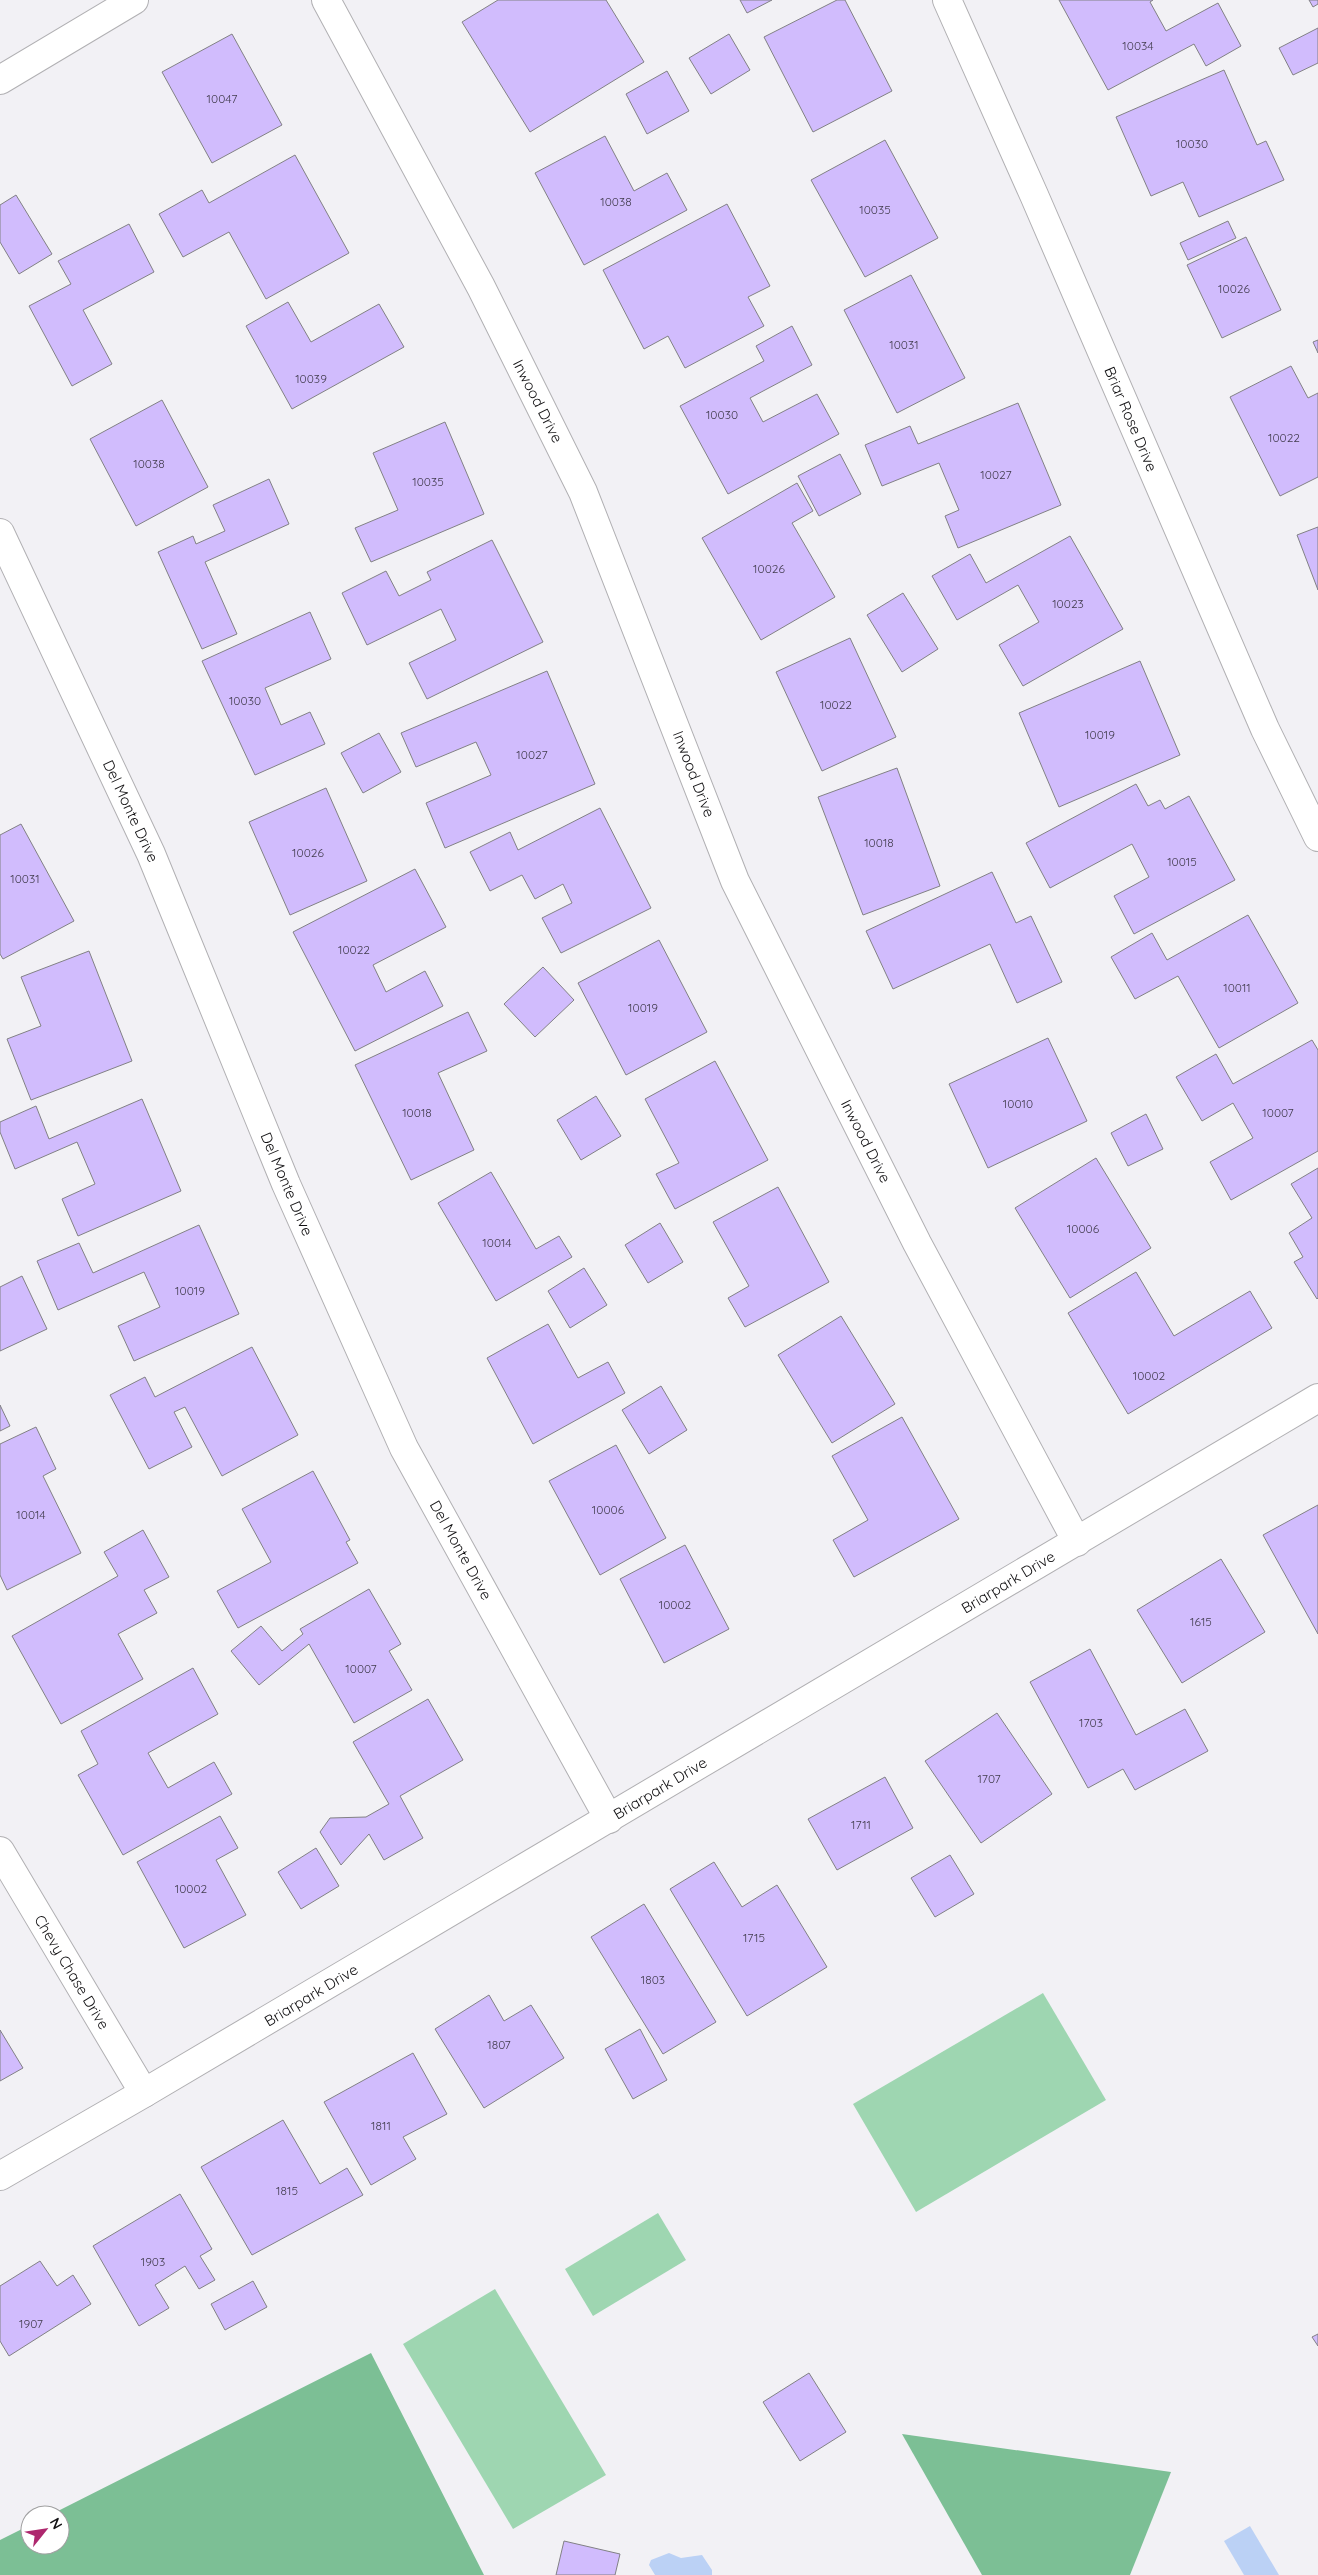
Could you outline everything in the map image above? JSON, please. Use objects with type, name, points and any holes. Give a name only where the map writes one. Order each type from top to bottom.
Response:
[{"type":"street","points":[[0,80],[134,0]]},
{"type":"street","name":"Inwood Drive","points":[[326,0],[481,287],[583,492],[735,881],[917,1243],[1077,1542]]},
{"type":"street","name":"Briar Rose Drive","points":[[947,0],[1034,195],[1265,729],[1318,837]]},
{"type":"street","name":"Del Monte Drive","points":[[0,533],[151,854],[286,1184],[404,1448],[609,1819]]},
{"type":"street","name":"Briarpark Drive","points":[[0,2176],[144,2094],[1318,1398]]},
{"type":"street","name":"Chevy Chase Drive","points":[[0,1851],[144,2094]]},
{"type":"green space","points":[[1043,1993],[1106,2100],[916,2212],[853,2104]]},
{"type":"green space","points":[[658,2213],[686,2260],[593,2316],[565,2269]]},
{"type":"green space","points":[[495,2289],[606,2475],[513,2529],[403,2344]]},
{"type":"green space","points":[[371,2353],[484,2575],[0,2575],[0,2540],[20,2530],[20,2555],[70,2555],[70,2505]]},
{"type":"green space","points":[[902,2434],[1171,2472],[1130,2575],[982,2575]]},
{"type":"water","points":[[1250,2526],[1279,2575],[1244,2575],[1224,2541]]},
{"type":"water","points":[[669,2553],[681,2558],[702,2555],[712,2570],[712,2575],[655,2575],[649,2565],[651,2560]]},
{"type":"building","points":[[498,0],[606,0],[644,62],[530,132],[462,22]]},
{"type":"building","points":[[740,0],[772,0],[747,13]]},
{"type":"building","points":[[837,0],[845,0],[892,91],[813,132],[764,37]]},
{"type":"building","points":[[1059,0],[1153,0],[1150,2],[1166,31],[1218,3],[1241,46],[1206,66],[1194,44],[1108,90]]},
{"type":"building","points":[[1309,0],[1318,0],[1318,4],[1313,7]]},
{"type":"building","points":[[1318,28],[1318,63],[1293,75],[1279,48]]},
{"type":"building","points":[[232,34],[282,125],[212,163],[162,72]]},
{"type":"building","points":[[729,34],[750,70],[711,94],[689,58]]},
{"type":"building","points":[[1224,70],[1257,145],[1266,141],[1284,180],[1199,217],[1183,182],[1151,196],[1116,117]]},
{"type":"building","points":[[667,71],[689,111],[647,134],[626,94]]},
{"type":"building","points":[[605,136],[634,191],[667,173],[687,210],[584,265],[535,173]]},
{"type":"building","points":[[885,140],[938,238],[865,277],[811,180]]},
{"type":"building","points":[[295,155],[349,253],[266,299],[229,232],[183,257],[159,214],[202,190],[209,203]]},
{"type":"building","points":[[16,195],[52,254],[19,274],[0,242],[0,205]]},
{"type":"building","points":[[727,204],[770,286],[748,297],[764,326],[685,368],[668,336],[644,349],[603,270]]},
{"type":"building","points":[[1228,221],[1236,238],[1188,260],[1180,243]]},
{"type":"building","points":[[129,224],[154,272],[83,310],[112,364],[72,386],[29,306],[71,284],[58,261]]},
{"type":"building","points":[[1246,237],[1281,310],[1222,338],[1187,265]]},
{"type":"building","points":[[911,275],[965,378],[897,413],[844,310]]},
{"type":"building","points":[[288,302],[311,342],[379,304],[404,347],[292,409],[246,326]]},
{"type":"building","points":[[792,326],[812,365],[750,398],[763,422],[817,394],[839,434],[728,494],[680,406],[764,361],[756,346]]},
{"type":"building","points":[[1318,340],[1318,353],[1313,342]]},
{"type":"building","points":[[1291,366],[1308,398],[1318,393],[1318,477],[1280,496],[1230,397]]},
{"type":"building","points":[[162,400],[208,487],[136,526],[90,439]]},
{"type":"building","points":[[1018,403],[1061,505],[958,548],[945,516],[959,510],[939,463],[882,486],[865,445],[910,426],[918,444]]},
{"type":"building","points":[[445,422],[484,514],[371,562],[355,528],[398,510],[373,453]]},
{"type":"building","points":[[840,454],[861,494],[819,516],[798,476]]},
{"type":"building","points":[[269,479],[289,524],[205,562],[237,634],[202,649],[158,552],[193,536],[196,544],[225,531],[213,505]]},
{"type":"building","points":[[797,483],[813,511],[792,523],[835,597],[761,640],[702,538]]},
{"type":"building","points":[[1318,527],[1318,590],[1297,535]]},
{"type":"building","points":[[1070,536],[1123,629],[1023,686],[999,645],[1039,622],[1018,585],[957,620],[932,576],[970,554],[986,583]]},
{"type":"building","points":[[492,540],[543,642],[427,699],[409,663],[456,640],[441,609],[367,645],[342,593],[386,571],[399,596],[431,580],[427,572]]},
{"type":"building","points":[[903,593],[938,649],[902,672],[867,615]]},
{"type":"building","points":[[310,612],[331,659],[265,688],[281,725],[310,712],[325,744],[255,775],[202,661]]},
{"type":"building","points":[[850,638],[896,737],[822,771],[776,672]]},
{"type":"building","points":[[1140,661],[1180,755],[1059,807],[1019,713]]},
{"type":"building","points":[[547,671],[595,784],[445,848],[426,803],[491,775],[476,742],[416,767],[401,733]]},
{"type":"building","points":[[379,733],[401,772],[363,793],[341,753]]},
{"type":"building","points":[[897,768],[940,886],[863,915],[818,797]]},
{"type":"building","points":[[1136,784],[1148,806],[1160,800],[1165,809],[1189,796],[1235,880],[1134,934],[1114,896],[1149,877],[1132,844],[1050,888],[1026,843]]},
{"type":"building","points":[[326,788],[367,881],[290,915],[249,822]]},
{"type":"building","points":[[600,808],[651,908],[561,953],[542,918],[572,903],[563,884],[535,899],[522,875],[490,891],[470,852],[510,832],[518,850]]},
{"type":"building","points":[[21,824],[74,921],[3,959],[0,954],[0,835]]},
{"type":"building","points":[[415,869],[446,927],[373,965],[386,992],[425,971],[443,1006],[355,1051],[293,932]]},
{"type":"building","points":[[992,872],[1016,923],[1031,916],[1062,982],[1017,1003],[990,944],[893,989],[866,931]]},
{"type":"building","points":[[1248,915],[1298,1003],[1219,1048],[1178,976],[1135,999],[1111,957],[1152,933],[1167,960]]},
{"type":"building","points":[[659,940],[707,1032],[626,1075],[578,983]]},
{"type":"building","points":[[89,951],[132,1061],[31,1100],[7,1039],[41,1026],[21,977]]},
{"type":"building","points":[[543,967],[574,1000],[535,1037],[504,1004]]},
{"type":"building","points":[[468,1012],[487,1051],[438,1073],[474,1150],[411,1180],[355,1065]]},
{"type":"building","points":[[1048,1038],[1087,1121],[988,1168],[949,1084]]},
{"type":"building","points":[[1312,1040],[1318,1050],[1318,1151],[1231,1200],[1210,1162],[1253,1138],[1233,1103],[1202,1121],[1176,1077],[1216,1054],[1233,1084]]},
{"type":"building","points":[[715,1061],[768,1160],[675,1209],[656,1174],[679,1163],[645,1099]]},
{"type":"building","points":[[596,1096],[621,1136],[581,1160],[557,1120]]},
{"type":"building","points":[[142,1099],[181,1191],[78,1236],[62,1199],[95,1184],[77,1142],[15,1169],[0,1132],[0,1122],[36,1106],[49,1139]]},
{"type":"building","points":[[1146,1114],[1163,1149],[1128,1166],[1111,1133]]},
{"type":"building","points":[[1096,1158],[1151,1248],[1070,1298],[1015,1208]]},
{"type":"building","points":[[1318,1168],[1317,1299],[1294,1262],[1303,1257],[1289,1233],[1312,1218],[1291,1184]]},
{"type":"building","points":[[491,1172],[536,1249],[559,1236],[572,1257],[496,1301],[438,1203]]},
{"type":"building","points":[[778,1187],[829,1282],[745,1327],[728,1298],[749,1286],[713,1222]]},
{"type":"building","points":[[660,1223],[683,1262],[648,1283],[625,1245]]},
{"type":"building","points":[[199,1225],[239,1314],[134,1361],[118,1326],[160,1307],[144,1272],[58,1310],[37,1261],[79,1243],[93,1273]]},
{"type":"building","points":[[584,1268],[607,1305],[570,1328],[548,1291]]},
{"type":"building","points":[[1136,1272],[1174,1336],[1250,1291],[1272,1328],[1128,1414],[1068,1313]]},
{"type":"building","points":[[22,1276],[47,1329],[0,1351],[0,1287]]},
{"type":"building","points":[[841,1316],[895,1404],[832,1443],[778,1355]]},
{"type":"building","points":[[548,1324],[578,1378],[608,1362],[625,1393],[533,1444],[487,1358]]},
{"type":"building","points":[[252,1347],[298,1435],[222,1476],[185,1407],[174,1412],[192,1447],[149,1469],[110,1395],[145,1377],[155,1397]]},
{"type":"building","points":[[661,1386],[687,1430],[649,1454],[622,1410]]},
{"type":"building","points":[[0,1405],[10,1426],[0,1431]]},
{"type":"building","points":[[902,1417],[959,1519],[854,1577],[833,1540],[868,1520],[832,1456]]},
{"type":"building","points":[[36,1427],[56,1469],[43,1476],[81,1553],[7,1590],[0,1575],[0,1444]]},
{"type":"building","points":[[616,1445],[666,1538],[600,1575],[549,1481]]},
{"type":"building","points":[[313,1471],[350,1540],[346,1542],[358,1563],[238,1628],[217,1591],[271,1562],[242,1509]]},
{"type":"building","points":[[1318,1505],[1318,1634],[1263,1535]]},
{"type":"building","points":[[143,1530],[169,1577],[144,1590],[157,1613],[118,1634],[143,1679],[61,1724],[12,1636],[118,1576],[104,1552]]},
{"type":"building","points":[[685,1545],[729,1629],[664,1663],[620,1579]]},
{"type":"building","points":[[1221,1559],[1265,1632],[1182,1683],[1137,1610]]},
{"type":"building","points":[[369,1589],[401,1644],[389,1651],[412,1690],[354,1723],[309,1644],[259,1685],[231,1651],[261,1626],[282,1651],[303,1634],[300,1629]]},
{"type":"building","points":[[1090,1649],[1136,1735],[1185,1709],[1208,1751],[1135,1790],[1123,1769],[1088,1788],[1030,1682]]},
{"type":"building","points":[[193,1668],[218,1714],[148,1753],[168,1788],[214,1762],[232,1794],[123,1855],[78,1775],[98,1764],[81,1731]]},
{"type":"building","points":[[428,1699],[463,1760],[400,1796],[423,1838],[384,1860],[369,1834],[341,1865],[320,1832],[330,1818],[366,1817],[389,1804],[353,1742]]},
{"type":"building","points":[[997,1713],[1052,1794],[981,1843],[925,1761]]},
{"type":"building","points":[[885,1777],[913,1828],[837,1870],[808,1819]]},
{"type":"building","points":[[220,1816],[238,1848],[216,1860],[246,1915],[184,1948],[137,1862]]},
{"type":"building","points":[[316,1848],[339,1886],[301,1909],[278,1872]]},
{"type":"building","points":[[950,1855],[974,1894],[935,1917],[911,1878]]},
{"type":"building","points":[[714,1862],[742,1907],[777,1885],[827,1967],[747,2016],[670,1889]]},
{"type":"building","points":[[644,1904],[716,2022],[663,2054],[591,1937]]},
{"type":"building","points":[[489,1995],[504,2021],[531,2005],[564,2058],[484,2108],[435,2029]]},
{"type":"building","points":[[640,2029],[667,2080],[633,2099],[605,2049]]},
{"type":"building","points":[[0,2030],[23,2068],[0,2081]]},
{"type":"building","points":[[413,2053],[447,2114],[403,2137],[416,2159],[371,2185],[324,2102]]},
{"type":"building","points":[[283,2120],[320,2184],[347,2168],[363,2195],[252,2255],[201,2167]]},
{"type":"building","points":[[180,2194],[212,2249],[200,2256],[215,2280],[199,2289],[185,2266],[155,2285],[169,2308],[139,2326],[93,2246]]},
{"type":"building","points":[[40,2261],[57,2286],[73,2275],[91,2304],[9,2356],[0,2341],[0,2286]]},
{"type":"building","points":[[253,2281],[267,2307],[225,2330],[211,2304]]},
{"type":"building","points":[[1318,2334],[1318,2346],[1312,2337]]},
{"type":"building","points":[[809,2373],[846,2432],[800,2461],[763,2402]]},
{"type":"building","points":[[564,2541],[620,2554],[615,2575],[556,2575]]}]
